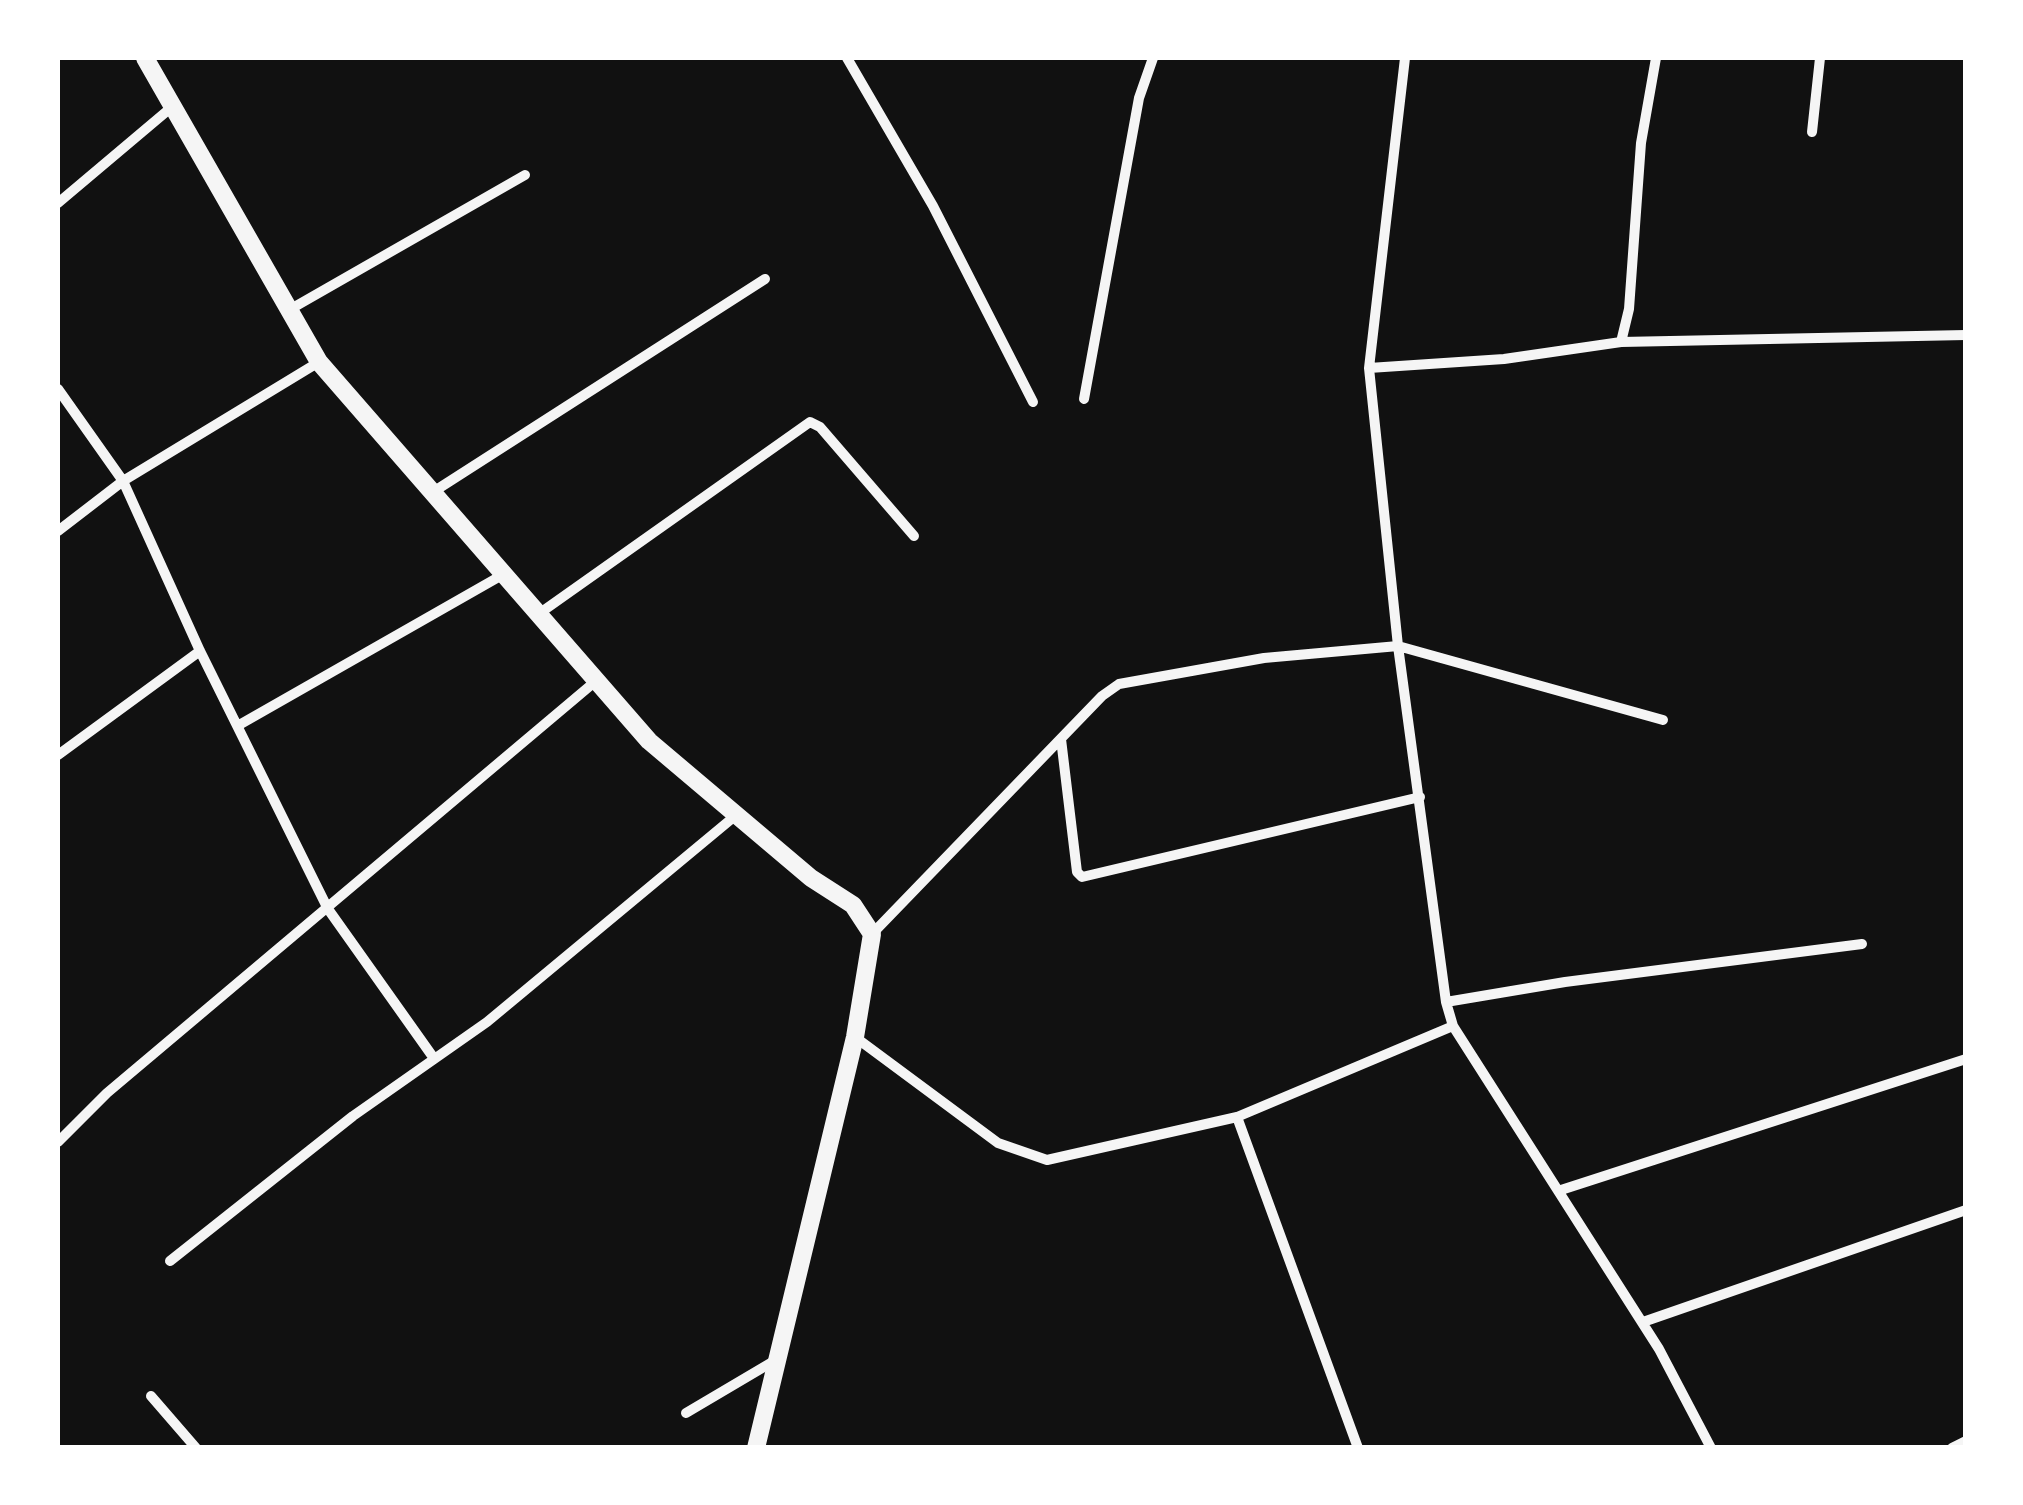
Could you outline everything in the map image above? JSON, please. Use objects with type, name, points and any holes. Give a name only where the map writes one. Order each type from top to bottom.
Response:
[{"type":"street","points":[[145,58],[319,362],[649,741],[811,878],[852,906],[872,934]]},
{"type":"street","points":[[847,58],[933,206],[1033,402]]},
{"type":"street","points":[[1084,399],[1138,98],[1153,58]]},
{"type":"street","points":[[1405,58],[1369,368],[1398,646],[1446,1002],[1453,1026],[1643,1322],[1711,1448]]},
{"type":"street","points":[[1620,342],[1629,309],[1641,143],[1656,58]]},
{"type":"street","points":[[1812,132],[1820,58]]},
{"type":"street","points":[[58,203],[173,106]]},
{"type":"street","points":[[289,310],[525,174]]},
{"type":"street","points":[[433,492],[765,279]]},
{"type":"street","points":[[1369,368],[1504,359],[1620,342],[1966,335]]},
{"type":"street","points":[[58,531],[123,481],[319,362]]},
{"type":"street","points":[[58,390],[123,481],[200,651],[328,909],[433,1057]]},
{"type":"street","points":[[540,614],[810,422],[820,427],[914,536]]},
{"type":"street","points":[[240,725],[505,574]]},
{"type":"street","points":[[756,1448],[854,1037],[872,934],[1119,684],[1264,658],[1398,646],[1663,720]]},
{"type":"street","points":[[58,755],[200,651]]},
{"type":"street","points":[[58,1142],[107,1092],[597,680]]},
{"type":"street","points":[[1061,739],[1077,872],[1082,877],[1420,797]]},
{"type":"street","points":[[170,1260],[433,1057],[487,1022],[735,816]]},
{"type":"street","points":[[1446,1002],[1565,982],[1862,944]]},
{"type":"street","points":[[854,1037],[998,1143],[1048,1160],[1236,1117],[1453,1026]]},
{"type":"street","points":[[1561,1190],[1966,1059]]},
{"type":"street","points":[[1236,1117],[1358,1448]]},
{"type":"street","points":[[1643,1322],[1966,1210]]},
{"type":"street","points":[[686,1412],[774,1361]]},
{"type":"street","points":[[151,1396],[196,1448]]},
{"type":"street","points":[[1952,1448],[1966,1440]]}]
